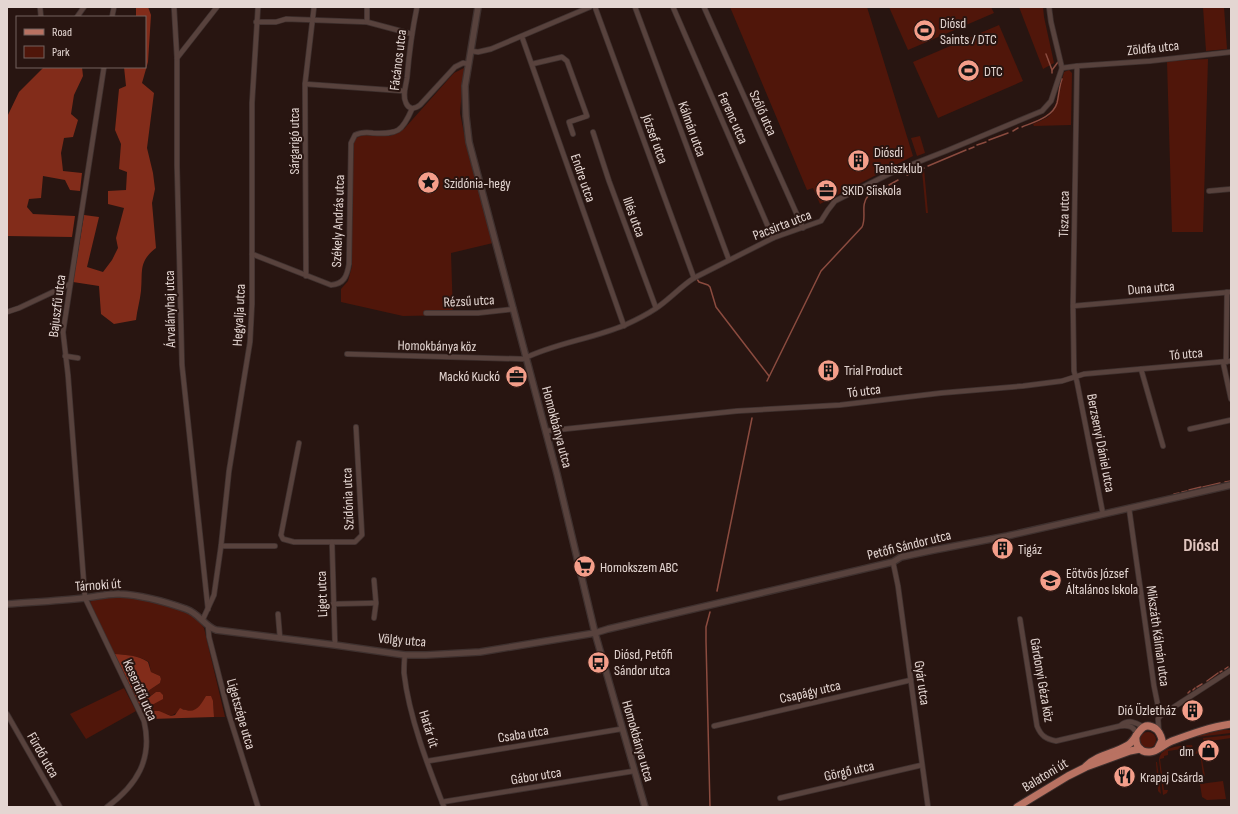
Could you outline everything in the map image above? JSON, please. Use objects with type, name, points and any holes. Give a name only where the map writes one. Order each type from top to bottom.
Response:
[{"type":"main road","points":[[1195,732],[1170,736],[1160,733],[1152,727],[1146,727],[1141,729],[1136,735],[1136,743],[1140,749],[1145,752],[1150,752],[1170,741],[1195,732],[1231,724]]},
{"type":"main road","points":[[1158,748],[1162,740],[1160,733]]},
{"type":"main road","name":"Balatoni út","points":[[1086,766],[1093,760],[1127,746],[1133,741],[1136,735]]},
{"type":"main road","name":"Balatoni út","points":[[1017,807],[1086,766],[1140,749]]},
{"type":"street","points":[[78,16],[84,7]]},
{"type":"street","name":"Árvalányhaj utca","points":[[174,7],[177,58],[177,166],[182,365],[208,609]]},
{"type":"street","points":[[177,58],[217,7]]},
{"type":"street","name":"Hegyalja utca","points":[[203,620],[214,595],[222,546],[230,472],[250,342],[252,304],[252,103],[258,7]]},
{"type":"street","name":"Sárgarigó utca","points":[[306,276],[305,84],[314,7]]},
{"type":"street","points":[[367,7],[367,22]]},
{"type":"street","name":"Fácános utca","points":[[417,7],[404,91],[405,101],[408,107],[412,109],[420,105],[455,67],[463,63],[469,64]]},
{"type":"street","name":"Homokbánya utca","points":[[478,7],[465,86],[465,101],[470,142],[546,431],[595,633],[621,729],[645,807]]},
{"type":"street","points":[[471,51],[478,52],[491,49],[590,7]]},
{"type":"street","name":"József utca","points":[[595,7],[694,278]]},
{"type":"street","name":"Kálmán utca","points":[[635,7],[729,260]]},
{"type":"street","name":"Ferenc utca","points":[[673,7],[773,238]]},
{"type":"street","name":"Szőlő utca","points":[[704,7],[803,228]]},
{"type":"street","points":[[1049,7],[1062,68],[1077,66]]},
{"type":"street","points":[[256,22],[276,22],[286,19],[367,22],[412,34]]},
{"type":"street","name":"Endre utca","points":[[522,37],[624,326]]},
{"type":"street","name":"Zöldfa utca","points":[[1077,66],[1150,61],[1231,52]]},
{"type":"street","points":[[532,64],[562,57],[567,60],[587,116],[569,122],[573,134]]},
{"type":"street","name":"Tisza utca","points":[[1076,376],[1074,372],[1074,306],[1077,66]]},
{"type":"street","name":"Bajuszfű utca","points":[[85,598],[68,375],[63,332],[104,68]]},
{"type":"street","name":"Pacsirta utca","points":[[526,357],[537,352],[624,326],[656,308],[694,278],[773,238],[821,222],[831,206],[840,198],[895,171],[1042,111],[1051,100],[1062,68]]},
{"type":"street","points":[[305,84],[404,91]]},
{"type":"street","name":"Székely András utca","points":[[252,254],[331,285],[338,285],[345,279],[349,264],[352,142],[355,135],[361,132],[387,134],[395,132],[402,128],[412,109]]},
{"type":"street","name":"Illés utca","points":[[593,132],[609,181],[656,308]]},
{"type":"street","points":[[1209,191],[1231,189]]},
{"type":"street","points":[[7,312],[19,308],[70,284]]},
{"type":"street","points":[[1229,292],[1227,362],[1231,399]]},
{"type":"street","name":"Duna utca","points":[[1074,306],[1229,292]]},
{"type":"street","name":"Rézsű utca","points":[[426,313],[478,313],[514,309]]},
{"type":"street","name":"Homokbánya köz","points":[[347,354],[523,359],[526,357]]},
{"type":"street","points":[[65,356],[78,358]]},
{"type":"street","name":"Tó utca","points":[[546,431],[737,411],[840,405],[1062,381],[1084,374],[1227,362]]},
{"type":"street","points":[[1141,369],[1163,446]]},
{"type":"street","name":"Berzsenyi Dániel utca","points":[[1076,376],[1103,514]]},
{"type":"street","points":[[1190,429],[1231,420]]},
{"type":"street","name":"Szidónia utca","points":[[299,443],[281,535],[283,539],[294,542],[355,542],[362,535],[356,427]]},
{"type":"street","name":"Petőfi Sándor utca","points":[[595,633],[893,562],[901,558],[927,551],[1008,536],[1231,485]]},
{"type":"street","name":"Mikszáth Kálmán utca","points":[[1129,508],[1160,733]]},
{"type":"street","name":"Liget utca","points":[[332,542],[335,644]]},
{"type":"street","points":[[222,546],[275,546]]},
{"type":"street","name":"Gyár utca","points":[[893,562],[898,586],[928,807]]},
{"type":"street","points":[[374,580],[376,603],[374,618]]},
{"type":"street","name":"Tárnoki út","points":[[7,604],[85,598],[118,593],[139,596],[188,609],[203,620],[208,626]]},
{"type":"street","name":"Keserűfű utca","points":[[85,598],[144,722],[147,740],[145,760],[142,768],[129,789],[107,807]]},
{"type":"street","points":[[333,604],[376,603]]},
{"type":"street","points":[[278,614],[280,638]]},
{"type":"street","name":"Gárdonyi Géza köz","points":[[1020,618],[1037,726],[1043,737],[1056,741],[1120,726],[1125,722],[1146,727]]},
{"type":"street","name":"Völgy utca","points":[[208,626],[216,630],[335,644],[404,655],[447,655],[480,652],[595,633]]},
{"type":"street","name":"Ligetszépe utca","points":[[208,626],[209,637],[229,715],[258,807]]},
{"type":"street","name":"Határ út","points":[[404,655],[404,672],[408,698],[417,731],[443,804]]},
{"type":"street","points":[[1146,727],[1231,670]]},
{"type":"street","name":"Csapágy utca","points":[[714,726],[911,680]]},
{"type":"street","name":"Fürdő utca","points":[[7,714],[60,807]]},
{"type":"street","points":[[1120,726],[1130,726],[1136,735]]},
{"type":"street","name":"Csaba utca","points":[[428,761],[621,729]]},
{"type":"street","name":"Görgő utca","points":[[780,798],[922,765]]},
{"type":"street","name":"Gábor utca","points":[[443,804],[634,771]]},
{"type":"green space","points":[[730,7],[867,7],[913,156],[820,204],[813,188],[807,190]]},
{"type":"green space","name":"Diósd Saints / DTC","points":[[889,7],[991,7],[994,13],[908,50]]},
{"type":"green space","points":[[1019,7],[1043,7],[1054,63],[1043,69]]},
{"type":"green space","points":[[1203,7],[1224,7],[1227,49],[1206,51]]},
{"type":"green space","name":"DTC","points":[[999,25],[1023,81],[938,118],[913,62]]},
{"type":"green space","points":[[1208,59],[1203,232],[1172,232],[1167,61]]},
{"type":"green space","points":[[464,68],[460,113],[468,153],[493,243],[451,253],[453,315],[403,316],[341,302],[341,289],[348,281],[352,266],[352,142],[356,138],[363,135],[390,136],[404,129],[454,73]]},
{"type":"green space","points":[[1069,70],[1072,73],[1071,125],[1034,126],[1033,124],[1046,118],[1053,111],[1058,101],[1064,72]]},
{"type":"green space","points":[[920,136],[925,153],[917,156],[911,138]]},
{"type":"green space","points":[[924,169],[928,213],[926,213],[922,171]]},
{"type":"green space","points":[[122,596],[148,601],[180,610],[194,617],[199,622],[204,628],[225,717],[214,717],[213,701],[199,707],[194,711],[187,711],[183,709],[171,716],[167,714],[151,713],[151,719],[145,717],[144,715],[156,692],[147,698],[145,693],[160,683],[160,676],[151,672],[149,662],[141,658],[114,654],[90,602],[94,599]]},
{"type":"green space","points":[[124,688],[136,711],[86,739],[70,714]]},
{"type":"green space","points":[[1218,730],[1231,730],[1231,733],[1197,737],[1202,734]]},
{"type":"green space","points":[[1148,732],[1154,734],[1156,740],[1154,746],[1148,748],[1142,746],[1140,740],[1142,734]]},
{"type":"green space","points":[[1231,735],[1231,738],[1204,742],[1203,738]]},
{"type":"green space","points":[[1192,745],[1193,749],[1190,752],[1188,748],[1168,751],[1168,755],[1160,759],[1164,790],[1168,790],[1167,793],[1163,795],[1159,760],[1160,755],[1167,749]]},
{"type":"green space","points":[[1200,748],[1205,776],[1199,777],[1203,775],[1200,753],[1195,754]]},
{"type":"green space","points":[[1157,762],[1161,794],[1158,791]]},
{"type":"green space","points":[[1223,781],[1226,799],[1207,800],[1202,797],[1200,784]]},
{"type":"shaded area","points":[[136,7],[148,7],[151,15],[148,62],[142,83],[154,93],[147,148],[155,189],[152,203],[156,248],[146,258],[142,267],[141,291],[136,320],[114,324],[101,314],[99,286],[73,282],[84,215],[99,217],[87,267],[103,272],[112,260],[118,248],[116,238],[124,208],[108,204],[108,191],[126,190],[127,172],[119,169],[121,144],[115,130],[119,89],[126,86],[124,68],[146,68],[146,16],[136,16]]},
{"type":"shaded area","points":[[43,68],[82,68],[83,76],[74,95],[71,114],[78,120],[73,137],[64,138],[61,153],[63,171],[82,173],[80,191],[70,190],[65,180],[43,176],[41,198],[29,199],[27,207],[33,214],[75,216],[72,237],[7,236],[7,117],[19,92]]},
{"type":"shaded area","points":[[114,654],[140,658],[148,662],[151,672],[160,676],[160,683],[145,693],[145,696],[148,698],[156,692],[160,692],[163,695],[163,699],[150,706],[144,715]]},
{"type":"shaded area","points":[[206,696],[211,696],[213,701],[214,717],[151,719],[151,713],[154,711],[159,711],[171,716],[175,715],[180,708],[190,711],[196,709],[203,702]]},
{"type":"waterway","points":[[1046,54],[1052,70]]},
{"type":"waterway","points":[[1052,73],[1052,70],[1058,62]]},
{"type":"waterway","points":[[1022,127],[1037,121],[1052,112],[1058,100],[1061,78]]},
{"type":"waterway","points":[[1013,131],[1018,128]]},
{"type":"waterway","points":[[989,140],[1008,133]]},
{"type":"waterway","points":[[977,145],[986,142]]},
{"type":"waterway","points":[[969,149],[974,147]]},
{"type":"waterway","points":[[928,166],[966,150]]},
{"type":"waterway","points":[[907,175],[924,168]]},
{"type":"waterway","points":[[889,185],[898,180]]},
{"type":"waterway","points":[[767,381],[821,271],[862,227],[864,219],[864,203],[868,196],[874,191],[886,186]]},
{"type":"waterway","points":[[697,279],[699,282],[710,287],[716,307],[769,376]]},
{"type":"waterway","points":[[717,591],[752,418]]},
{"type":"waterway","points":[[1225,482],[1231,481]]},
{"type":"waterway","points":[[1203,487],[1220,483]]},
{"type":"waterway","points":[[1189,490],[1201,487]]},
{"type":"waterway","points":[[1182,492],[1187,491]]},
{"type":"waterway","points":[[1174,494],[1179,493]]},
{"type":"waterway","points":[[710,612],[706,627],[706,641],[710,807]]},
{"type":"waterway","points":[[1207,681],[1218,673]]},
{"type":"waterway","points":[[1197,687],[1202,684]]},
{"type":"place","name":"Diósd Saints / DTC","points":[[925,31]]},
{"type":"place","name":"DTC","points":[[968,71]]},
{"type":"place","name":"Diósdi Teniszklub","points":[[859,160]]},
{"type":"place","name":"Szidónia-hegy","points":[[428,183]]},
{"type":"place","name":"SKID Síiskola","points":[[826,190]]},
{"type":"place","name":"Trial Product","points":[[829,370]]},
{"type":"place","name":"Mackó Kuckó","points":[[516,376]]},
{"type":"place","name":"Tigáz","points":[[1003,549]]},
{"type":"place","name":"Homokszem ABC","points":[[585,567]]},
{"type":"place","name":"Eötvös József Általános Iskola","points":[[1051,581]]},
{"type":"place","name":"Diósd, Petőfi Sándor utca","points":[[599,662]]},
{"type":"place","name":"Dió Üzletház","points":[[1192,710]]},
{"type":"place","name":"dm","points":[[1209,751]]},
{"type":"place","name":"Krapaj Csárda","points":[[1125,777]]},
{"type":"district","name":"Diósd","points":[[1201,545]]}]
